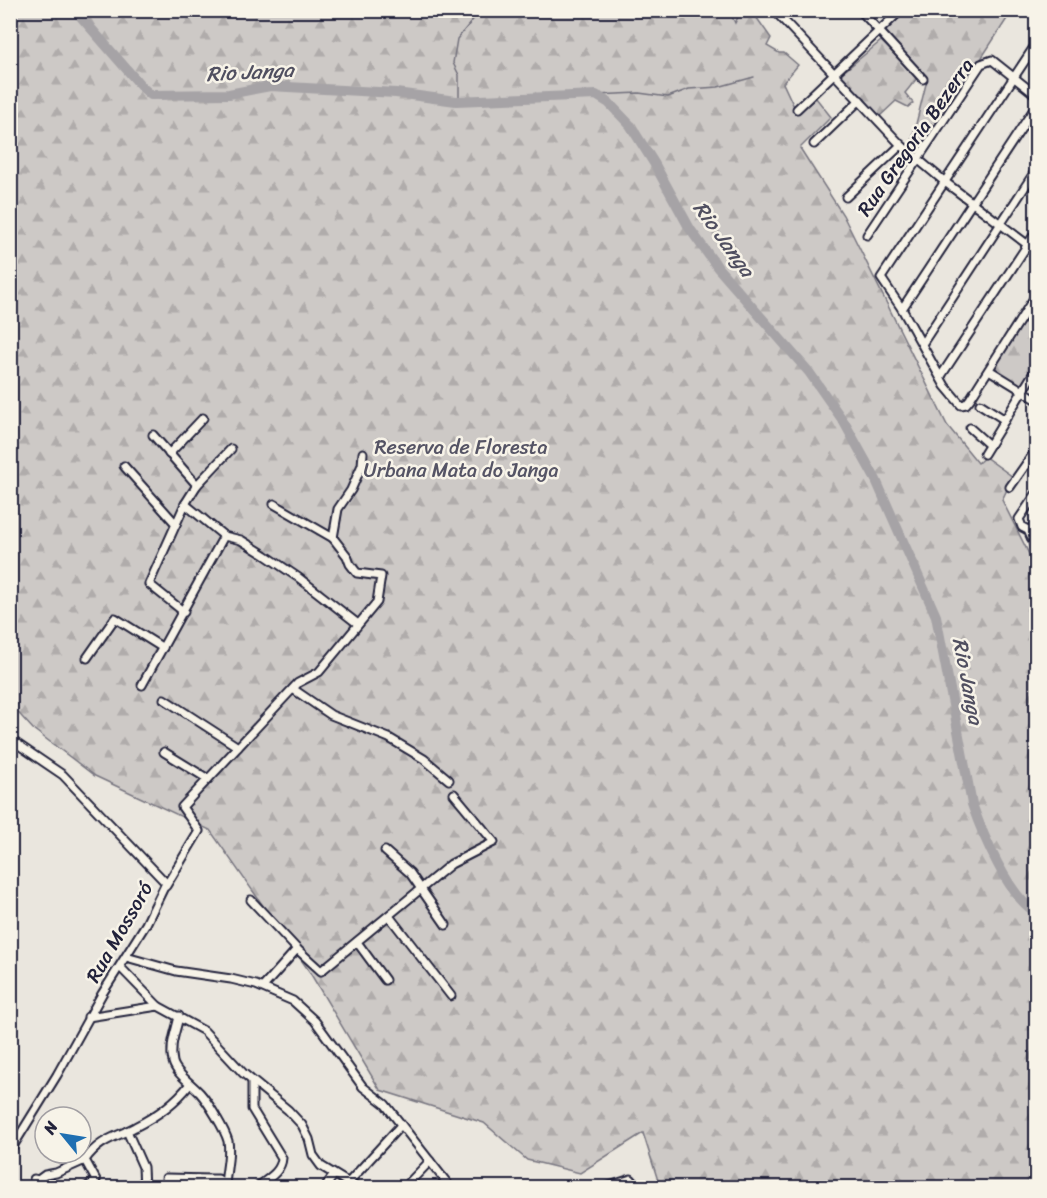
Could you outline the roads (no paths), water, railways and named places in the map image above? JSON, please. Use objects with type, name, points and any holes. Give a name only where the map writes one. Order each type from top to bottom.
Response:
[{"type":"street","points":[[774,10],[901,145],[945,182],[1036,251]]},
{"type":"street","points":[[860,10],[923,79]]},
{"type":"street","points":[[797,109],[900,10]]},
{"type":"street","points":[[1036,44],[881,278],[902,309],[945,386],[958,403],[964,405],[1036,295]]},
{"type":"street","name":"Rua Gregoria Bezerra","points":[[867,235],[981,64],[992,60],[1015,78]]},
{"type":"street","points":[[1015,78],[1036,95]]},
{"type":"street","points":[[814,144],[860,100]]},
{"type":"street","points":[[902,309],[1036,106]]},
{"type":"street","points":[[846,197],[901,145]]},
{"type":"street","points":[[922,344],[1036,170]]},
{"type":"street","points":[[941,376],[1036,231]]},
{"type":"street","points":[[984,454],[1036,369]]},
{"type":"street","points":[[989,370],[1036,399]]},
{"type":"street","points":[[980,404],[1005,420]]},
{"type":"street","points":[[169,454],[203,418]]},
{"type":"street","points":[[970,428],[989,444]]},
{"type":"street","points":[[153,435],[197,485]]},
{"type":"street","points":[[184,612],[149,584],[185,504],[197,485],[231,449]]},
{"type":"street","points":[[1010,487],[1036,450]]},
{"type":"street","points":[[333,538],[338,509],[351,490],[362,465],[363,453]]},
{"type":"street","points":[[124,466],[176,524]]},
{"type":"street","points":[[1036,494],[1019,519],[1022,527],[1032,527],[1036,549]]},
{"type":"street","points":[[185,504],[224,536],[241,540],[299,578],[358,624]]},
{"type":"street","points":[[166,886],[199,831],[182,807],[298,683],[319,672],[377,602],[381,576],[357,573],[347,555],[333,538],[274,504]]},
{"type":"street","points":[[142,685],[224,536]]},
{"type":"street","points":[[87,658],[115,618],[163,648]]},
{"type":"street","points":[[293,689],[331,715],[389,738],[424,759],[449,780]]},
{"type":"street","points":[[164,699],[238,747]]},
{"type":"street","name":"Rua Mossoró","points":[[10,739],[68,779],[157,871],[165,880],[166,886],[126,957],[88,1017],[57,1075],[10,1150]]},
{"type":"street","points":[[164,752],[208,779]]},
{"type":"street","points":[[250,900],[321,971],[451,864],[494,842],[454,794]]},
{"type":"street","points":[[385,851],[410,873],[446,925]]},
{"type":"street","points":[[388,916],[451,996]]},
{"type":"street","points":[[357,942],[385,980]]},
{"type":"street","points":[[263,987],[297,949]]},
{"type":"street","points":[[126,957],[176,971],[231,979],[263,987],[293,1001],[305,1011],[363,1087],[385,1104],[451,1188]]},
{"type":"street","points":[[120,967],[158,1006],[179,1016],[210,1036],[252,1081],[295,1118],[307,1134],[315,1159],[334,1175],[357,1188]]},
{"type":"street","points":[[88,1017],[158,1006]]},
{"type":"street","points":[[179,1016],[171,1042],[173,1062],[190,1084],[206,1099],[228,1142],[225,1186]]},
{"type":"street","points":[[252,1081],[252,1109],[282,1158],[280,1168],[276,1173],[256,1188]]},
{"type":"street","points":[[93,1150],[106,1139],[127,1131],[166,1108],[190,1084]]},
{"type":"street","points":[[348,1183],[401,1125]]},
{"type":"street","points":[[127,1131],[143,1167],[144,1188]]},
{"type":"street","points":[[404,1188],[430,1161]]},
{"type":"street","points":[[34,1179],[38,1180],[74,1165]]},
{"type":"street","points":[[85,1188],[96,1179],[88,1165]]},
{"type":"street","points":[[324,1188],[334,1175]]},
{"type":"street","points":[[166,1178],[218,1179],[225,1186]]},
{"type":"street","points":[[603,1188],[631,1179],[639,1188]]},
{"type":"waterway","name":"Rio Janga","points":[[75,10],[151,95],[229,94],[270,86],[396,93],[456,101],[596,95],[609,103],[630,125],[690,229],[718,268],[809,372],[844,422],[876,480],[936,616],[972,804],[998,864],[1016,893],[1026,905],[1036,912]]},
{"type":"waterway","points":[[459,101],[459,75],[453,63],[457,39],[481,10]]},
{"type":"waterway","points":[[596,95],[639,93],[668,97],[689,89],[718,87],[754,77]]},
{"type":"park label","name":"Reserva de Floresta Urbana Mata do Janga","points":[[461,458]]}]
